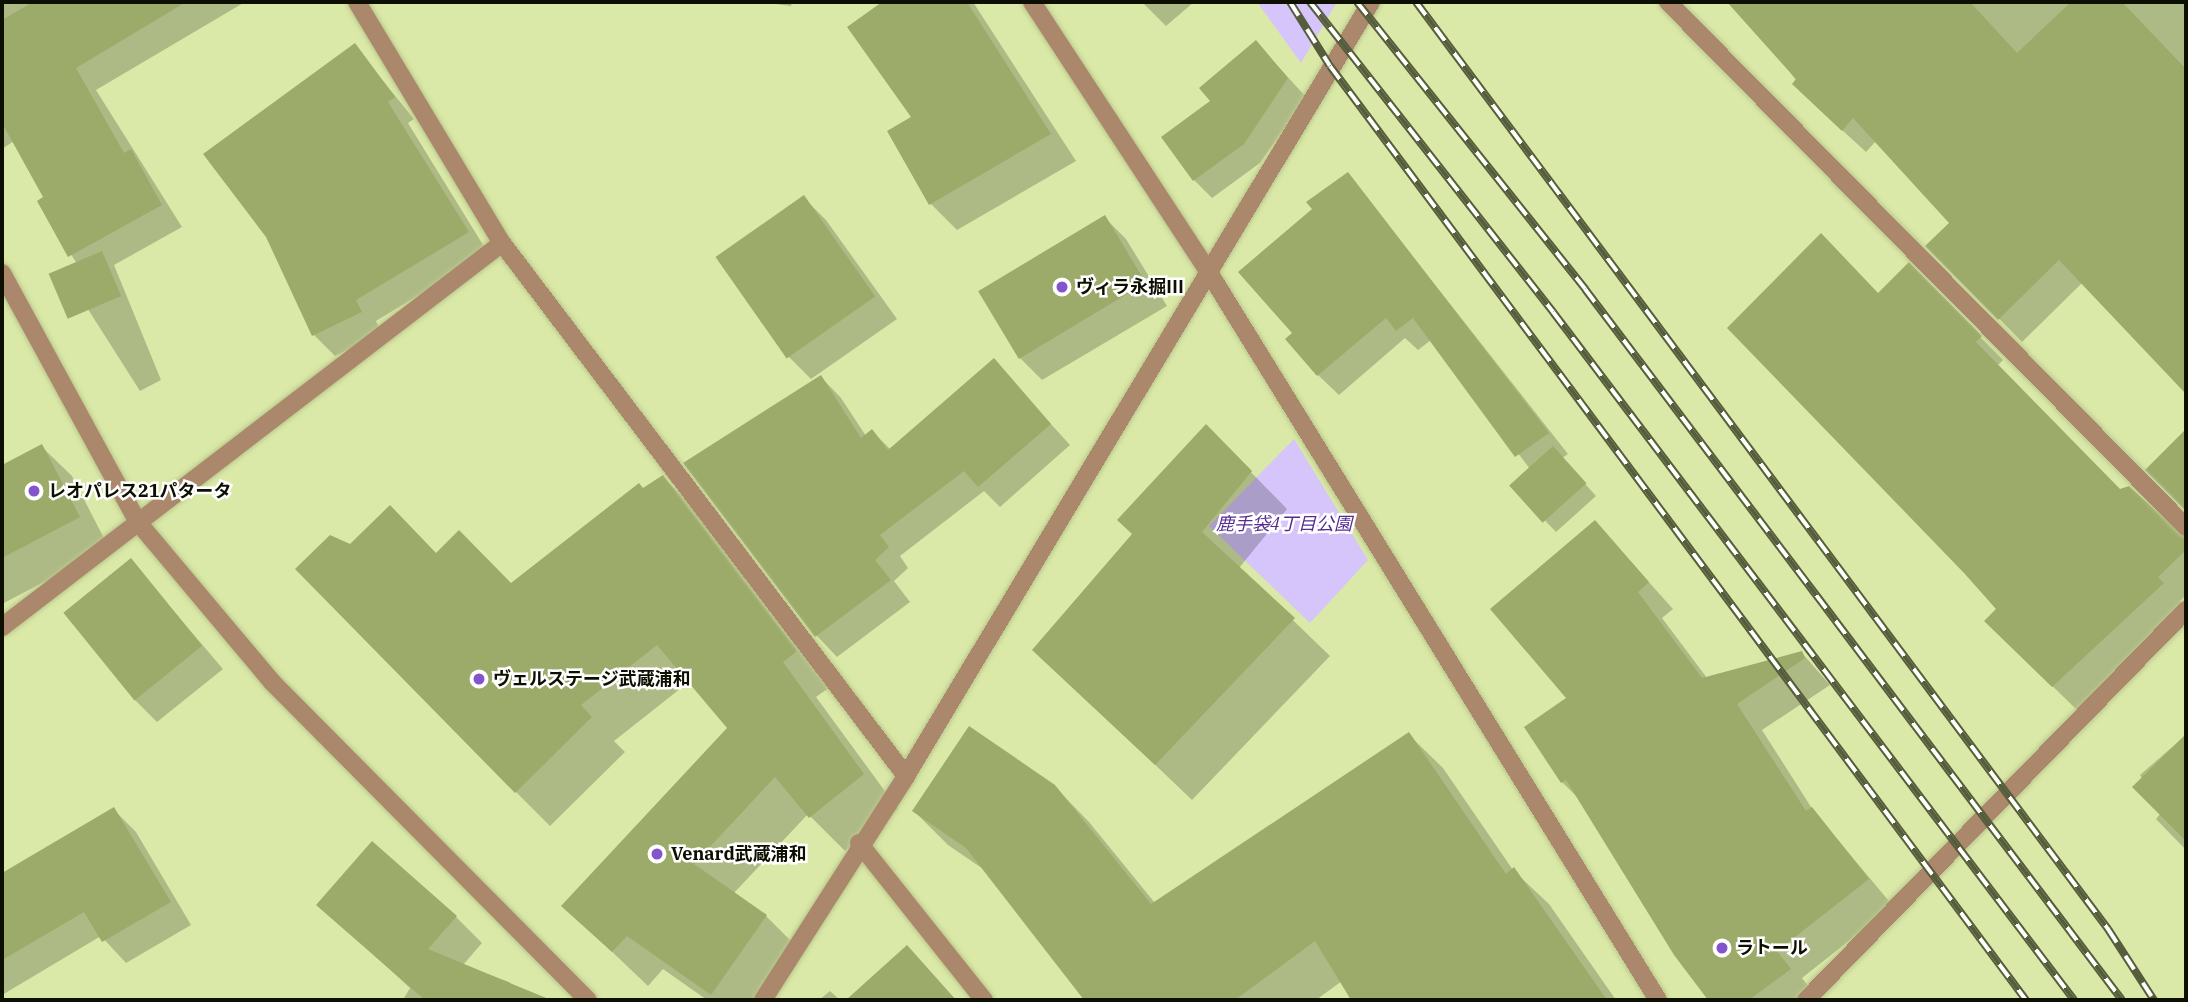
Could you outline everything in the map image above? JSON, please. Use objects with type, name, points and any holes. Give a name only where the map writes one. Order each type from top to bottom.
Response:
[{"type":"street","points":[[357,2],[502,243],[905,776]]},
{"type":"street","points":[[1032,2],[1210,274],[1658,1000]]},
{"type":"street","points":[[763,1000],[859,843],[905,776],[1210,274],[1371,2]]},
{"type":"street","points":[[1668,2],[2186,527]]},
{"type":"street","points":[[2,627],[502,243]]},
{"type":"street","points":[[2,273],[137,521],[272,682],[589,1000]]},
{"type":"street","points":[[1806,1000],[2186,610]]},
{"type":"street","points":[[859,843],[984,1000]]},
{"type":"green space","points":[[1257,2],[1337,2],[1301,63]]},
{"type":"green space","name":"鹿手袋4丁目公園","points":[[1294,439],[1368,560],[1310,623],[1209,526]]},
{"type":"building","points":[[33,2],[186,2],[76,68],[124,153],[131,149],[162,205],[68,257],[37,201],[43,197],[2,123],[2,20]]},
{"type":"building","points":[[882,2],[967,2],[1051,134],[929,205],[887,131],[911,117],[847,27]]},
{"type":"building","points":[[1727,2],[1970,2],[2017,53],[2071,2],[2122,2],[2186,69],[2186,394],[2059,260],[1998,320],[1925,246],[1949,223],[1853,118],[1842,131],[1792,84],[1796,79]]},
{"type":"building","points":[[1256,40],[1288,78],[1244,144],[1193,181],[1161,137],[1210,101],[1199,88]]},
{"type":"building","points":[[355,43],[395,97],[388,102],[469,232],[356,300],[362,312],[312,336],[266,237],[203,154]]},
{"type":"building","points":[[1348,172],[1549,433],[1515,457],[1413,318],[1396,331],[1386,318],[1317,376],[1285,339],[1292,333],[1238,272],[1312,209],[1306,202]]},
{"type":"building","points":[[804,195],[875,297],[787,359],[716,257]]},
{"type":"building","name":"ヴィラ永掘Ⅲ","points":[[1105,215],[1146,283],[1019,359],[978,291]]},
{"type":"building","points":[[1821,233],[1878,293],[1909,262],[1982,336],[1976,342],[2120,489],[2129,486],[2186,538],[2186,550],[2158,577],[2164,583],[2052,687],[1984,621],[1996,609],[1964,573],[1727,328]]},
{"type":"building","points":[[102,251],[121,296],[68,319],[49,274]]},
{"type":"building","points":[[994,358],[1051,424],[978,487],[964,471],[880,535],[889,547],[875,560],[891,580],[815,637],[683,463],[821,375],[861,438],[872,429],[888,450]]},
{"type":"building","points":[[1206,424],[1252,471],[1202,532],[1295,618],[1155,765],[1032,650],[1132,534],[1117,520]]},
{"type":"building","points":[[2186,429],[2186,511],[2145,470]]},
{"type":"building","name":"レオパレス21パタータ","points":[[42,444],[80,517],[2,558],[2,465]]},
{"type":"building","points":[[1553,446],[1586,483],[1543,523],[1509,485]]},
{"type":"building","points":[[663,475],[797,651],[783,662],[864,774],[809,818],[775,777],[694,864],[767,915],[711,995],[627,936],[612,952],[561,906],[727,728],[657,645],[581,705],[592,717],[515,793],[295,569],[330,535],[350,544],[390,505],[436,553],[459,530],[511,583],[639,483],[643,488]]},
{"type":"building","points":[[1595,520],[1649,582],[1638,592],[1702,678],[1802,651],[1805,658],[1737,704],[1806,811],[1812,807],[1869,879],[1777,951],[1791,969],[1749,1000],[1708,1000],[1674,955],[1566,780],[1561,783],[1524,727],[1566,698],[1490,609]]},
{"type":"building","points":[[131,558],[202,646],[135,701],[63,613]]},
{"type":"building","points":[[969,726],[1055,785],[1151,904],[1409,732],[1506,874],[1514,867],[1607,1000],[1351,1000],[1315,941],[1235,1000],[1084,1000],[966,848],[912,811]]},
{"type":"building","points":[[2186,734],[2186,841],[2132,787]]},
{"type":"building","points":[[114,807],[171,902],[102,942],[84,912],[2,960],[2,873]]},
{"type":"building","points":[[372,841],[457,916],[428,949],[551,1000],[425,1000],[316,905]]},
{"type":"building","points":[[907,945],[956,1000],[846,1000]]},
{"type":"railway","points":[[1290,2],[1330,66],[2026,1000]]},
{"type":"railway","points":[[1310,2],[1553,312],[2074,1000]]},
{"type":"railway","points":[[1357,2],[1585,289],[2122,1000]]},
{"type":"railway","points":[[1416,2],[2108,929],[2154,1000]]},
{"type":"place","name":"ヴィラ永掘Ⅲ","points":[[1062,287]]},
{"type":"place","name":"レオパレス21パタータ","points":[[34,491]]},
{"type":"place","name":"ヴェルステージ武蔵浦和","points":[[479,679]]},
{"type":"place","name":"Venard武蔵浦和","points":[[657,854]]},
{"type":"place","name":"ラトール","points":[[1722,948]]}]
